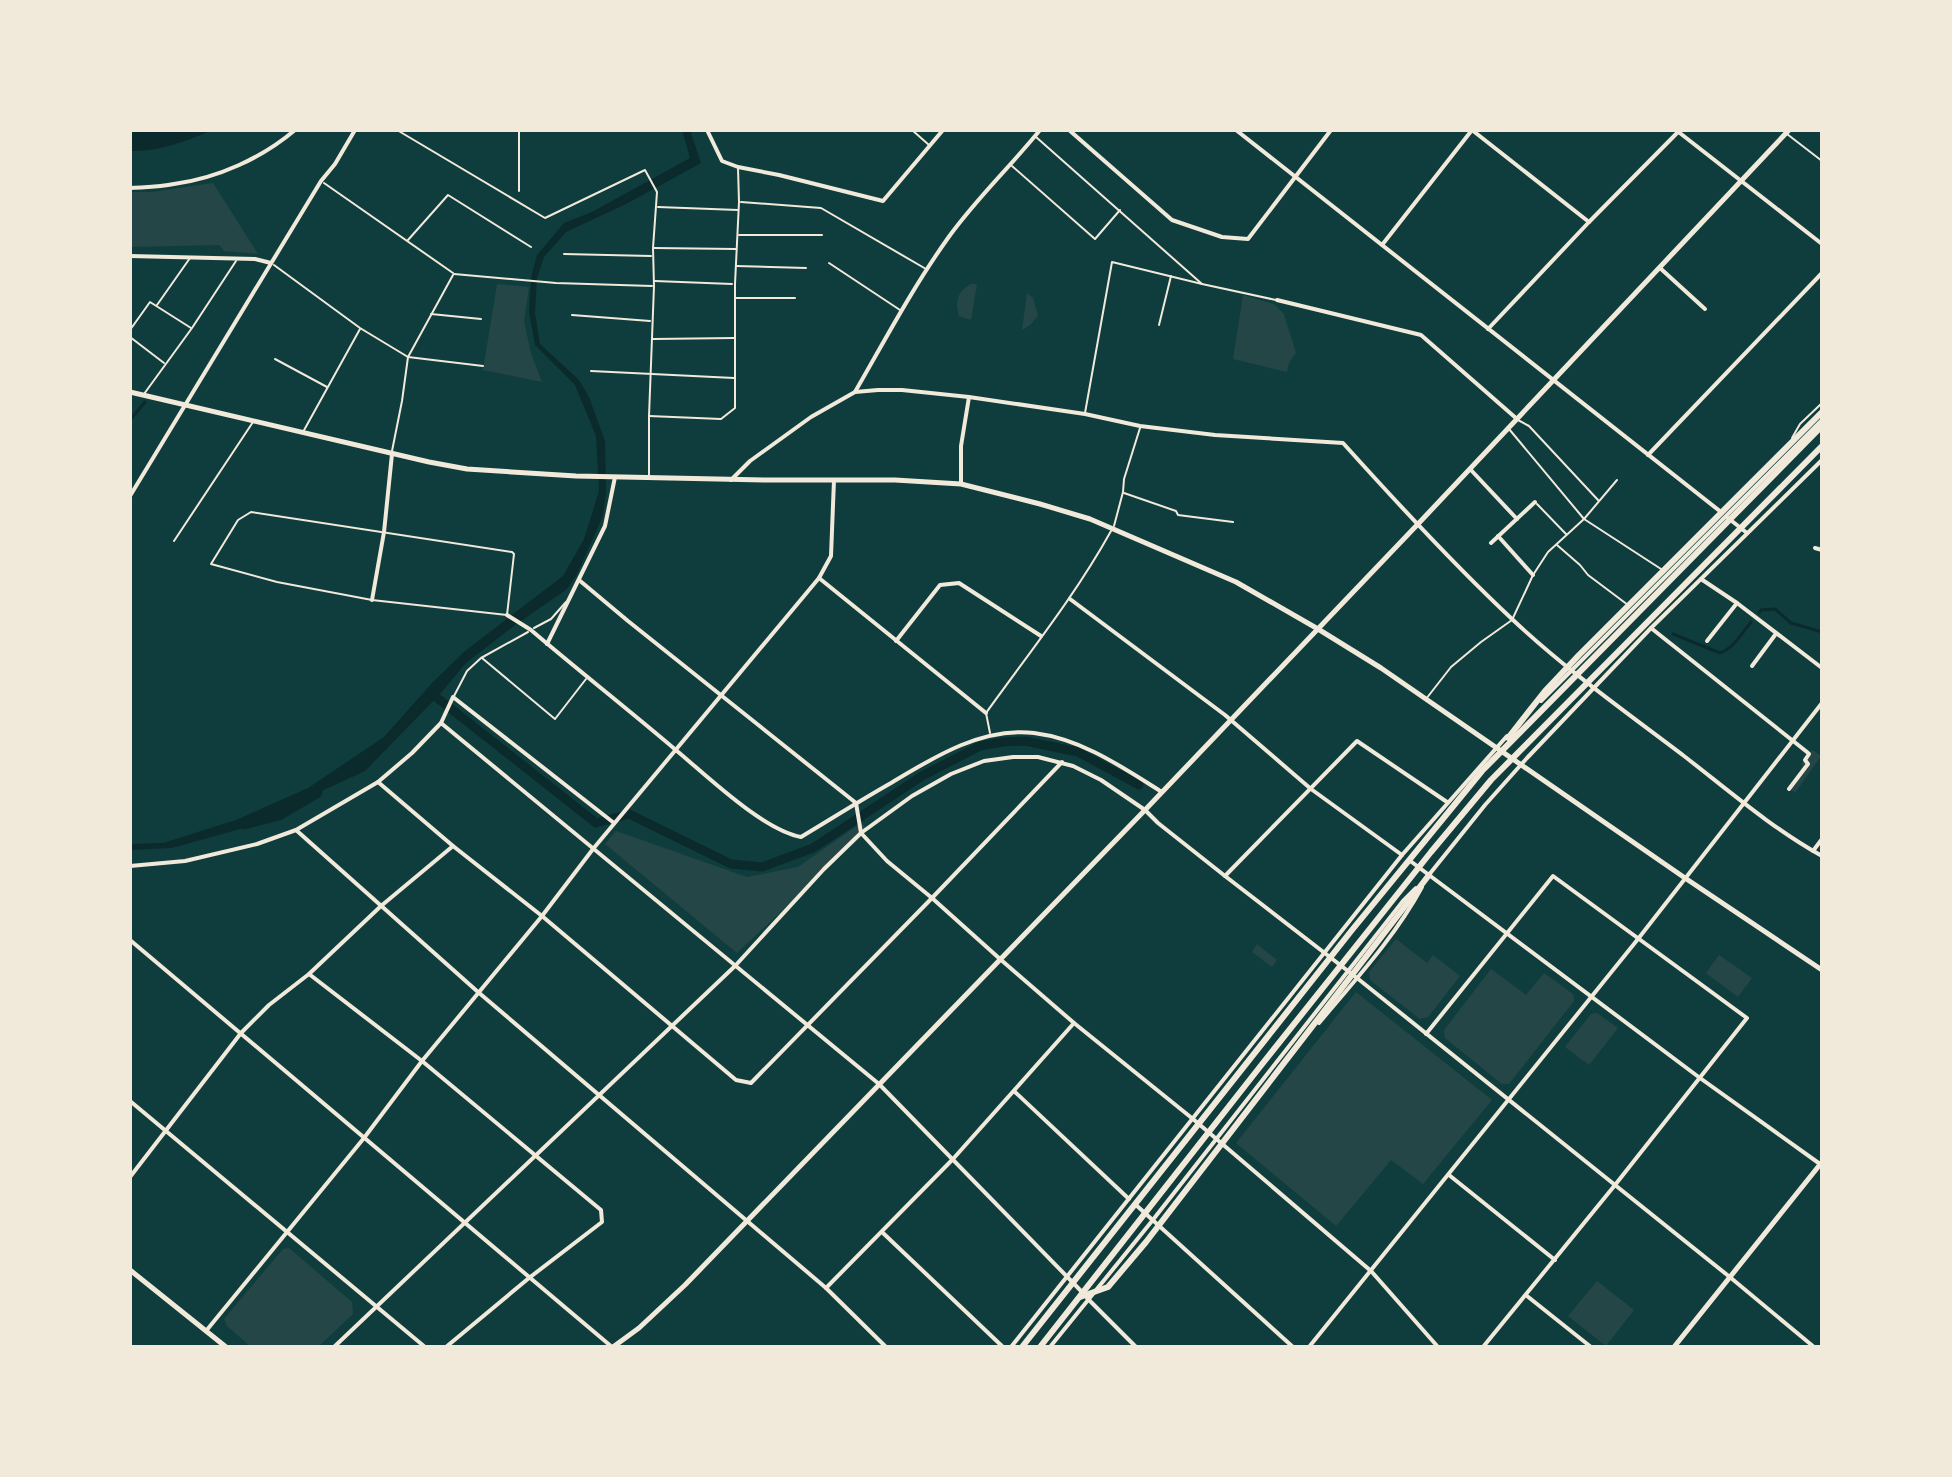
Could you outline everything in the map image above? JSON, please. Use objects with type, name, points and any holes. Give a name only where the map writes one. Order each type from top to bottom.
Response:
[{"type":"highway","points":[[1022,1347],[1545,691],[1822,412]]},
{"type":"highway","points":[[1494,757],[1822,426]]},
{"type":"highway","points":[[1040,1347],[1084,1298],[1259,1068],[1491,780],[1822,446]]},
{"type":"highway","points":[[1084,1298],[1108,1287],[1146,1242],[1429,875]]},
{"type":"main road","points":[[612,1347],[663,1306],[1145,810],[1787,132]]},
{"type":"main road","points":[[130,392],[467,469],[596,477],[895,480],[961,484],[1040,504],[1113,528],[1240,584],[1318,629],[1426,699],[1822,970]]},
{"type":"main road","points":[[1674,1347],[1821,1164]]},
{"type":"main road","points":[[130,1270],[226,1347]]},
{"type":"street","points":[[130,188],[176,184],[215,174],[250,160],[295,130]]},
{"type":"street","points":[[130,496],[355,130]]},
{"type":"street","points":[[707,130],[722,161],[883,201],[943,130]]},
{"type":"street","points":[[855,392],[901,310],[950,236],[1040,130]]},
{"type":"street","points":[[1069,130],[1172,220],[1222,237],[1248,239],[1331,130]]},
{"type":"street","points":[[1236,130],[1747,533]]},
{"type":"street","points":[[1382,245],[1472,130],[1589,222]]},
{"type":"street","points":[[1488,329],[1678,131],[1822,244]]},
{"type":"street","points":[[130,256],[255,259],[271,263]]},
{"type":"street","points":[[1660,268],[1705,309]]},
{"type":"street","points":[[1648,455],[1822,273]]},
{"type":"street","points":[[1277,300],[1421,335],[1517,419]]},
{"type":"street","points":[[731,480],[750,461],[811,417],[855,392],[878,390],[969,397],[1085,414],[1140,426],[1215,435],[1343,443],[1512,620],[1744,802],[1822,856]]},
{"type":"street","points":[[961,484],[961,446],[969,397]]},
{"type":"street","points":[[1011,1347],[1402,855],[1447,803],[1571,669],[1822,420]]},
{"type":"street","points":[[372,600],[384,532],[392,454]]},
{"type":"street","points":[[1050,1347],[1084,1298],[1153,1219],[1403,901],[1429,875],[1485,805],[1651,628],[1822,460]]},
{"type":"street","points":[[1470,469],[1517,519]]},
{"type":"street","points":[[547,644],[605,526],[615,477]]},
{"type":"street","points":[[206,1331],[593,849],[819,578],[831,556],[834,480]]},
{"type":"street","points":[[1491,543],[1535,502]]},
{"type":"street","points":[[1498,536],[1533,575]]},
{"type":"street","points":[[1815,548],[1822,550]]},
{"type":"street","points":[[819,578],[986,713]]},
{"type":"street","points":[[1701,579],[1822,668]]},
{"type":"street","points":[[579,580],[856,803],[861,832],[887,861],[1074,1023],[1193,1119],[1371,1271],[1438,1347]]},
{"type":"street","points":[[896,641],[940,585],[959,583],[1041,636]]},
{"type":"street","points":[[1070,599],[1230,720],[1311,789],[1821,1164]]},
{"type":"street","points":[[1707,641],[1737,603]]},
{"type":"street","points":[[507,615],[531,630],[715,783],[775,828],[788,834],[801,837],[940,754],[991,735],[1032,732],[1060,738],[1096,751],[1162,792]]},
{"type":"street","points":[[1651,628],[1809,754],[1805,760],[1808,764],[1789,789]]},
{"type":"street","points":[[1752,666],[1775,635]]},
{"type":"street","points":[[130,866],[185,861],[257,844],[296,830],[378,782],[441,723],[453,697],[615,824]]},
{"type":"street","points":[[1309,1347],[1638,939],[1822,703]]},
{"type":"street","points":[[441,723],[879,1084],[1067,1275],[1084,1298],[1136,1347]]},
{"type":"street","points":[[1225,876],[1357,741],[1447,803]]},
{"type":"street","points":[[334,1347],[735,966],[861,832],[912,796],[951,774],[984,761],[1038,757],[1062,762],[1101,780],[1145,810],[1814,1347]]},
{"type":"street","points":[[378,782],[736,1080],[751,1083],[1062,762]]},
{"type":"street","points":[[296,830],[478,992],[826,1288],[886,1347]]},
{"type":"street","points":[[1813,851],[1822,839]]},
{"type":"street","points":[[130,1177],[241,1033],[381,906],[453,846]]},
{"type":"street","points":[[1266,1075],[1309,1034],[1357,978],[1411,908],[1429,875]]},
{"type":"street","points":[[1426,1034],[1553,876],[1747,1018],[1483,1347]]},
{"type":"street","points":[[130,940],[612,1347]]},
{"type":"street","points":[[309,974],[422,1061],[601,1210],[602,1222],[446,1347]]},
{"type":"street","points":[[826,1288],[953,1159],[1074,1023]]},
{"type":"street","points":[[1014,1091],[1293,1347]]},
{"type":"street","points":[[130,1101],[425,1347]]},
{"type":"street","points":[[1449,1175],[1555,1260]]},
{"type":"street","points":[[882,1232],[1003,1347]]},
{"type":"street","points":[[1527,1295],[1591,1347]]},
{"type":"lane","points":[[397,130],[545,218],[645,170],[657,192],[653,248],[649,478]]},
{"type":"lane","points":[[519,130],[519,191]]},
{"type":"lane","points":[[912,130],[930,146]]},
{"type":"lane","points":[[1787,132],[1822,161]]},
{"type":"lane","points":[[1035,136],[1202,284]]},
{"type":"lane","points":[[1011,165],[1095,239],[1120,210]]},
{"type":"lane","points":[[649,416],[721,419],[735,408],[738,167]]},
{"type":"lane","points":[[321,181],[454,274],[556,283],[654,286]]},
{"type":"lane","points":[[408,241],[448,195],[531,247]]},
{"type":"lane","points":[[739,202],[821,208],[927,270]]},
{"type":"lane","points":[[656,207],[738,210]]},
{"type":"lane","points":[[737,235],[822,235]]},
{"type":"lane","points":[[653,248],[736,249]]},
{"type":"lane","points":[[564,254],[654,256]]},
{"type":"lane","points":[[156,306],[191,258]]},
{"type":"lane","points":[[143,395],[237,259]]},
{"type":"lane","points":[[1085,414],[1112,262],[1277,300]]},
{"type":"lane","points":[[271,263],[360,328],[408,357],[483,366]]},
{"type":"lane","points":[[829,263],[901,310]]},
{"type":"lane","points":[[736,266],[806,268]]},
{"type":"lane","points":[[392,454],[408,357],[454,274]]},
{"type":"lane","points":[[1159,325],[1171,276]]},
{"type":"lane","points":[[653,281],[735,284]]},
{"type":"lane","points":[[735,298],[795,298]]},
{"type":"lane","points":[[130,330],[150,302],[192,328]]},
{"type":"lane","points":[[431,314],[481,319]]},
{"type":"lane","points":[[572,315],[652,321]]},
{"type":"lane","points":[[303,432],[360,328]]},
{"type":"lane","points":[[130,337],[166,364]]},
{"type":"lane","points":[[651,339],[734,338]]},
{"type":"lane","points":[[275,359],[327,387]]},
{"type":"lane","points":[[591,371],[735,378]]},
{"type":"lane","points":[[1779,463],[1800,424],[1822,403]]},
{"type":"lane","points":[[1517,419],[1529,426],[1598,500]]},
{"type":"lane","points":[[174,541],[253,421]]},
{"type":"lane","points":[[991,735],[986,713],[1070,599],[1113,528],[1140,426]]},
{"type":"lane","points":[[1508,428],[1584,519],[1668,574]]},
{"type":"lane","points":[[1426,699],[1451,667],[1512,620],[1533,575],[1548,552],[1584,519],[1617,480]]},
{"type":"lane","points":[[1123,492],[1176,511],[1178,515],[1233,522]]},
{"type":"lane","points":[[1535,502],[1567,535]]},
{"type":"lane","points":[[251,512],[384,532],[512,552],[507,615],[372,600],[277,582],[211,564],[238,520],[251,512]]},
{"type":"lane","points":[[1556,544],[1588,575],[1633,609]]},
{"type":"lane","points":[[453,697],[467,671],[481,658],[551,619],[570,598]]},
{"type":"lane","points":[[481,658],[555,719],[587,678]]},
{"type":"shaded area","points":[[130,130],[213,130],[162,148],[130,151]]},
{"type":"shaded area","points":[[682,130],[690,130],[701,163],[566,232],[544,257],[537,278],[535,313],[540,344],[579,380],[589,397],[605,441],[603,516],[576,576],[566,590],[466,663],[365,771],[240,829],[172,848],[130,850],[130,844],[163,843],[236,820],[308,788],[384,737],[465,651],[563,576],[584,539],[599,491],[596,436],[575,385],[535,345],[529,312],[531,278],[537,255],[564,223],[592,212],[690,158]]},
{"type":"shaded area","points":[[213,183],[258,254],[224,251],[219,245],[130,247],[130,192]]},
{"type":"shaded area","points":[[497,284],[529,287],[524,321],[542,382],[483,370]]},
{"type":"shaded area","points":[[971,284],[977,284],[971,320],[959,316],[957,306],[958,297]]},
{"type":"shaded area","points":[[1027,293],[1033,298],[1038,316],[1022,330]]},
{"type":"shaded area","points":[[1243,295],[1274,304],[1284,314],[1296,353],[1287,372],[1233,359]]},
{"type":"shaded area","points":[[1812,750],[1821,756],[1795,793],[1788,787]]},
{"type":"shaded area","points":[[861,823],[867,828],[865,833],[737,953],[605,844],[616,831],[747,877],[798,867]]},
{"type":"shaded area","points":[[1396,939],[1427,963],[1433,955],[1460,976],[1428,1017],[1420,1019],[1370,980],[1369,972]]},
{"type":"shaded area","points":[[1257,944],[1277,960],[1272,967],[1252,952]]},
{"type":"shaded area","points":[[1719,955],[1752,978],[1738,997],[1706,973]]},
{"type":"shaded area","points":[[1491,969],[1526,995],[1544,973],[1573,994],[1574,1001],[1509,1084],[1502,1084],[1445,1038],[1444,1030]]},
{"type":"shaded area","points":[[1356,992],[1492,1100],[1423,1184],[1391,1160],[1336,1226],[1236,1143]]},
{"type":"shaded area","points":[[1597,1013],[1618,1028],[1589,1065],[1565,1047],[1591,1014]]},
{"type":"shaded area","points":[[289,1248],[352,1302],[353,1314],[318,1347],[251,1347],[227,1326],[224,1319],[283,1249]]},
{"type":"shaded area","points":[[1597,1281],[1634,1310],[1606,1346],[1568,1316]]},
{"type":"waterway","points":[[130,420],[145,402]]},
{"type":"waterway","points":[[1759,613],[1761,610],[1775,609],[1791,623],[1822,632]]},
{"type":"waterway","points":[[1673,634],[1720,653],[1734,644],[1751,622]]},
{"type":"waterway","points":[[431,693],[596,823],[629,814],[731,864],[762,867],[813,848],[922,776],[980,746],[1025,741],[1078,752],[1139,785]]},
{"type":"waterway","points":[[244,825],[279,816],[318,793]]}]
